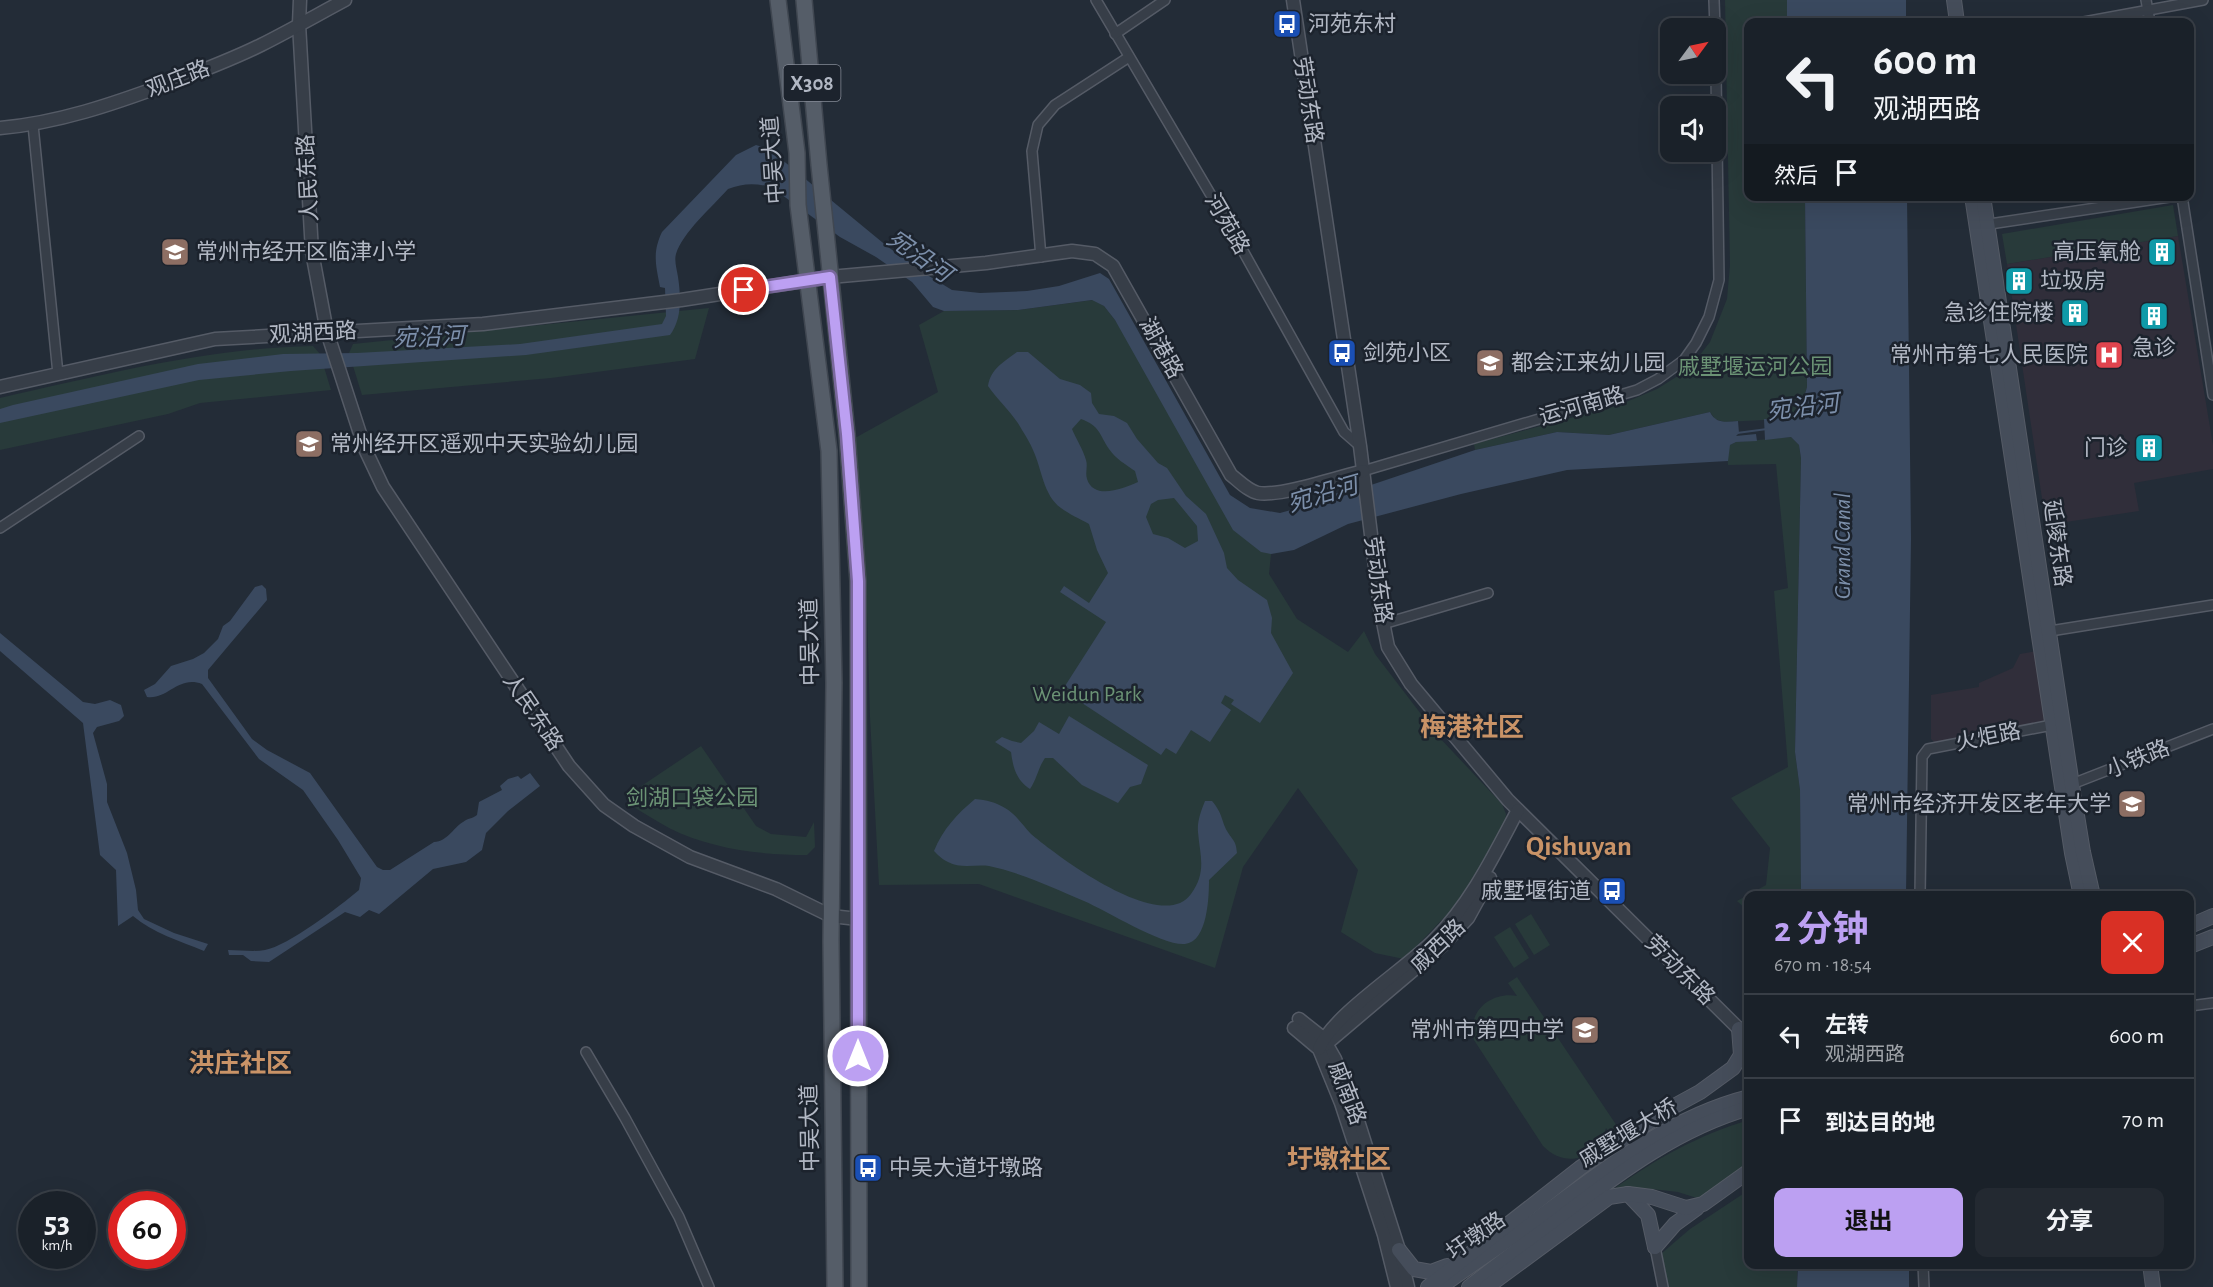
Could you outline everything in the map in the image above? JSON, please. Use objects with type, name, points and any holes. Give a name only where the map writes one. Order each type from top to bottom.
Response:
[{"type":"main road","name":"中吴大道","points":[[778,0],[797,153],[798,205],[829,451],[834,683],[831,916],[835,1287]]},
{"type":"main road","name":"中吴大道","points":[[804,0],[847,434],[858,581],[859,1287]]},
{"type":"main road","points":[[1946,0],[1948,18]]},
{"type":"main road","points":[[1954,0],[1956,18]]},
{"type":"main road","name":"延陵东路","points":[[1974,201],[1982,225],[2067,786],[2072,853],[2080,891]]},
{"type":"main road","name":"延陵东路","points":[[1982,225],[1983,201]]},
{"type":"main road","name":"延陵东路","points":[[2044,632],[2052,725],[2092,891]]},
{"type":"main road","points":[[2194,924],[2213,916]]},
{"type":"main road","points":[[2194,933],[2213,926]]},
{"type":"main road","points":[[2194,944],[2213,937]]},
{"type":"main road","points":[[1738,1029],[1744,1039]]},
{"type":"main road","points":[[1428,1287],[1580,1168],[1667,1110],[1700,1092],[1732,1068],[1741,1055],[1738,1029]]},
{"type":"main road","name":"戚墅堰大桥","points":[[1540,1225],[1620,1158],[1686,1120],[1744,1098]]},
{"type":"main road","name":"戚墅堰大桥","points":[[1540,1225],[1626,1167],[1693,1130],[1744,1110]]},
{"type":"main road","points":[[1655,1247],[1675,1224],[1744,1175]]},
{"type":"main road","points":[[1487,1287],[1609,1197],[1628,1194],[1652,1197],[1686,1208],[1703,1204]]},
{"type":"main road","points":[[1628,1194],[1648,1215],[1655,1247]]},
{"type":"main road","name":"圩墩路","points":[[1440,1287],[1521,1230],[1540,1225]]},
{"type":"main road","name":"圩墩路","points":[[1468,1287],[1540,1225]]},
{"type":"main road","points":[[1399,1250],[1414,1269],[1431,1272],[1442,1269],[1477,1247],[1521,1230]]},
{"type":"main road","points":[[2151,1269],[2153,1287]]},
{"type":"street","name":"人民东路","points":[[300,0],[299,24],[312,252],[333,353],[365,449],[383,487],[569,766],[604,805],[634,826],[690,857],[776,889],[831,916],[858,919]]},
{"type":"street","name":"观庄路","points":[[0,128],[33,125],[125,100],[195,74],[260,46],[345,0]]},
{"type":"street","name":"河苑路","points":[[1096,0],[1228,224],[1344,432],[1360,446]]},
{"type":"street","points":[[1115,34],[1166,0]]},
{"type":"street","name":"劳动东路","points":[[1293,0],[1388,647],[1411,684],[1521,813],[1738,1029]]},
{"type":"street","points":[[1714,0],[1715,18]]},
{"type":"street","points":[[2100,18],[2147,5],[2203,0]]},
{"type":"street","points":[[1041,257],[1032,151],[1038,125],[1055,105],[1129,57]]},
{"type":"street","name":"运河南路","points":[[1364,477],[1637,390],[1658,379],[1683,360],[1696,343],[1709,317],[1719,280],[1716,84]]},
{"type":"street","points":[[33,125],[58,374]]},
{"type":"street","points":[[1982,225],[2143,201]]},
{"type":"street","points":[[2183,201],[2213,395]]},
{"type":"street","name":"湖港路","points":[[830,277],[1041,257],[1072,251],[1095,254],[1113,266],[1231,475],[1244,486],[1256,493],[1272,494],[1364,477]]},
{"type":"street","points":[[807,280],[830,277]]},
{"type":"street","name":"观湖西路","points":[[0,387],[215,339],[483,324],[681,300],[807,280]]},
{"type":"street","points":[[0,528],[139,436]]},
{"type":"street","points":[[1383,624],[1488,593]]},
{"type":"street","points":[[2044,632],[2213,605]]},
{"type":"street","name":"火炬路","points":[[1920,891],[1922,757],[1924,752],[1928,749],[2052,725]]},
{"type":"street","name":"小铁路","points":[[2067,786],[2213,729]]},
{"type":"street","name":"戚西路","points":[[1324,1044],[1340,1020],[1435,940],[1460,912],[1521,813]]},
{"type":"street","points":[[2194,1005],[2213,1003]]},
{"type":"street","name":"戚南路","points":[[1296,1024],[1324,1044],[1352,1102],[1399,1250],[1408,1287]]},
{"type":"street","name":"戚南路","points":[[1324,1044],[1384,1235],[1397,1287]]},
{"type":"street","points":[[586,1052],[679,1217],[709,1287]]},
{"type":"street","points":[[1655,1247],[1663,1287]]},
{"type":"street","points":[[1923,1269],[1924,1287]]},
{"type":"shaded area","name":"常州市第七人民医院","points":[[2178,236],[2213,445],[2213,469],[2134,483],[2139,511],[2046,525],[2007,264]]},
{"type":"shaded area","points":[[2037,651],[2046,718],[2043,721],[1935,743],[1931,739],[1931,695],[1979,687],[1979,683],[2013,668],[2020,654]]},
{"type":"green space","name":"戚墅堰运河公园","points":[[1725,0],[1787,0],[1787,18],[1744,18],[1744,201],[1805,201],[1807,387],[1802,404],[1794,415],[1783,419],[1724,422],[1715,419],[1710,412],[1609,435],[1557,432],[1475,450],[1474,444],[1619,405],[1657,389],[1689,369],[1710,342],[1727,299],[1730,265]]},
{"type":"green space","points":[[2173,205],[2178,236],[2007,264],[2002,234]]},
{"type":"green space","name":"Weidun Park","points":[[1093,300],[1104,306],[1115,320],[1244,523],[1278,528],[1271,554],[1269,574],[1297,619],[1348,652],[1364,631],[1375,654],[1437,735],[1502,804],[1506,814],[1505,826],[1461,900],[1404,959],[1375,953],[1341,932],[1358,870],[1298,788],[1243,867],[1215,968],[979,884],[879,885],[870,717],[866,577],[855,438],[938,392],[919,325],[944,311],[1018,310]]},
{"type":"green space","points":[[709,308],[695,359],[551,378],[362,395],[349,353],[353,344]]},
{"type":"green space","points":[[313,346],[320,354],[331,390],[200,403],[168,414],[0,450],[0,398],[195,357]]},
{"type":"green space","name":"戚墅堰运河公园","points":[[1791,437],[1799,445],[1801,458],[1795,752],[1800,790],[1801,891],[1755,891],[1766,885],[1770,848],[1731,798],[1788,767],[1774,591],[1788,588],[1776,464],[1728,465],[1727,453],[1730,445],[1736,442]]},
{"type":"green space","name":"剑湖口袋公园","points":[[701,746],[756,826],[771,834],[806,837],[814,822],[815,847],[807,855],[772,854],[719,846],[669,828],[632,806],[634,791]]},
{"type":"green space","name":"戚墅堰运河公园","points":[[1744,897],[1744,907],[1737,901]]},
{"type":"green space","points":[[1531,914],[1550,945],[1534,955],[1515,924]]},
{"type":"green space","points":[[1510,927],[1529,958],[1514,968],[1494,937]]},
{"type":"green space","points":[[1517,977],[1619,1129],[1610,1134],[1606,1128],[1596,1147],[1580,1157],[1562,1158],[1543,1146],[1474,1040],[1472,1030],[1477,1013],[1482,1006],[1498,997],[1517,996],[1508,983]]},
{"type":"green space","points":[[1744,1122],[1744,1168],[1700,1199],[1678,1192],[1643,1188],[1611,1191],[1677,1150]]},
{"type":"green space","points":[[1744,1193],[1744,1269],[1797,1269],[1797,1287],[1667,1287],[1662,1253],[1690,1229]]},
{"type":"water","points":[[1787,0],[1906,0],[1906,18],[1787,18]]},
{"type":"water","points":[[756,145],[769,149],[888,247],[952,290],[980,293],[1027,291],[1059,286],[1100,273],[1109,279],[1230,495],[1250,508],[1280,513],[1309,505],[1349,488],[1371,485],[1475,450],[1557,432],[1609,435],[1710,412],[1718,420],[1738,421],[1739,433],[1736,436],[1756,434],[1757,441],[1736,442],[1730,445],[1728,461],[1567,470],[1461,494],[1348,524],[1294,550],[1271,554],[1261,552],[1233,530],[1115,320],[1104,306],[1092,300],[1018,310],[944,311],[933,307],[912,282],[876,257],[840,237],[771,187],[755,184],[728,189],[691,229],[679,246],[675,260],[680,307],[677,322],[670,335],[526,355],[291,371],[199,380],[0,423],[0,409],[13,405],[198,364],[283,354],[357,353],[520,344],[662,324],[666,316],[665,288],[660,287],[656,259],[657,246],[662,232],[736,155]]},
{"type":"water","name":"Grand Canal","points":[[1805,201],[1907,201],[1911,538],[1906,891],[1801,891],[1800,790],[1795,752],[1801,458],[1799,445],[1791,437],[1765,440],[1764,419],[1788,417],[1793,414],[1798,410],[1807,387]]},
{"type":"water","points":[[1017,352],[1028,352],[1060,379],[1080,385],[1091,393],[1092,403],[1099,414],[1114,416],[1127,423],[1137,439],[1158,463],[1167,468],[1186,496],[1206,514],[1224,553],[1227,568],[1238,580],[1267,600],[1272,618],[1271,633],[1293,673],[1260,723],[1231,704],[1234,700],[1225,695],[1221,703],[1231,710],[1210,742],[1191,730],[1176,754],[1166,748],[1161,755],[1082,703],[1084,699],[1065,686],[1106,622],[1060,592],[1064,586],[1089,603],[1108,573],[1097,550],[1089,524],[1055,503],[1047,489],[1032,447],[1014,418],[988,386],[995,370]],"holes":[[[1081,419],[1096,428],[1112,453],[1135,471],[1138,482],[1110,491],[1096,490],[1091,486],[1086,477],[1087,462],[1072,429]],[[1174,498],[1197,526],[1198,541],[1185,548],[1168,538],[1153,534],[1146,517],[1151,504],[1158,500]]]},
{"type":"water","points":[[262,585],[266,589],[267,600],[208,670],[208,678],[252,739],[267,750],[310,773],[377,867],[390,870],[446,837],[463,822],[477,815],[479,802],[502,790],[500,786],[508,779],[518,776],[521,779],[530,773],[540,786],[508,811],[486,833],[482,850],[466,862],[433,869],[379,914],[369,910],[360,917],[345,912],[269,962],[251,961],[243,955],[229,955],[228,950],[265,950],[287,941],[327,915],[359,890],[361,878],[303,790],[259,759],[202,684],[186,683],[154,697],[147,697],[144,690],[155,684],[171,666],[204,653],[218,639],[223,626],[230,621],[255,587]]},
{"type":"water","points":[[0,633],[83,702],[95,704],[110,700],[121,705],[124,716],[119,721],[97,727],[93,733],[107,784],[107,802],[127,853],[136,890],[138,910],[144,919],[174,933],[208,944],[204,951],[158,932],[133,916],[118,926],[116,870],[100,855],[83,723],[0,651]]},
{"type":"water","points":[[1069,716],[1148,765],[1141,784],[1130,787],[1118,803],[1082,785],[1053,758],[1045,758],[1030,789],[1021,782],[1016,773],[1011,752],[995,742],[1002,737],[1021,743],[1034,731],[1039,722],[1059,734]]},
{"type":"water","points":[[975,799],[994,803],[1009,811],[1031,834],[1110,888],[1134,899],[1157,905],[1177,904],[1191,894],[1196,886],[1201,871],[1198,824],[1205,801],[1212,801],[1218,810],[1235,843],[1237,853],[1209,880],[1206,917],[1198,935],[1193,941],[1185,944],[1175,943],[1149,934],[1084,901],[1026,877],[989,866],[958,865],[942,859],[934,851],[938,843],[951,822]]},
{"type":"water","points":[[1798,1269],[1909,1269],[1909,1287],[1797,1287]]},
{"type":"waterway","name":"宛沿河","points":[[1737,433],[1767,429]]},
{"type":"place","name":"河苑东村","points":[[1287,24]]},
{"type":"place","name":"常州市经开区临津小学","points":[[175,252]]},
{"type":"place","name":"高压氧舱","points":[[2162,252]]},
{"type":"place","name":"垃圾房","points":[[2019,281]]},
{"type":"place","name":"急诊住院楼","points":[[2075,313]]},
{"type":"place","name":"急诊","points":[[2154,316]]},
{"type":"place","name":"剑苑小区","points":[[1342,353]]},
{"type":"place","name":"常州市第七人民医院","points":[[2109,355]]},
{"type":"place","name":"都会江来幼儿园","points":[[1490,363]]},
{"type":"place","name":"常州经开区遥观中天实验幼儿园","points":[[309,444]]},
{"type":"place","name":"门诊","points":[[2149,448]]},
{"type":"place","name":"常州市经济开发区老年大学","points":[[2132,804]]},
{"type":"place","name":"戚墅堰街道","points":[[1612,891]]},
{"type":"place","name":"常州市第四中学","points":[[1585,1030]]},
{"type":"place","name":"中吴大道圩墩路","points":[[868,1168]]},
{"type":"district","name":"梅港社区","points":[[1472,728]]},
{"type":"district","name":"Qishuyan","points":[[1579,847]]},
{"type":"district","name":"洪庄社区","points":[[240,1064]]},
{"type":"district","name":"圩墩社区","points":[[1339,1160]]},
{"type":"route","points":[[744,290],[830,277],[847,434],[858,581],[858,1056]]}]
